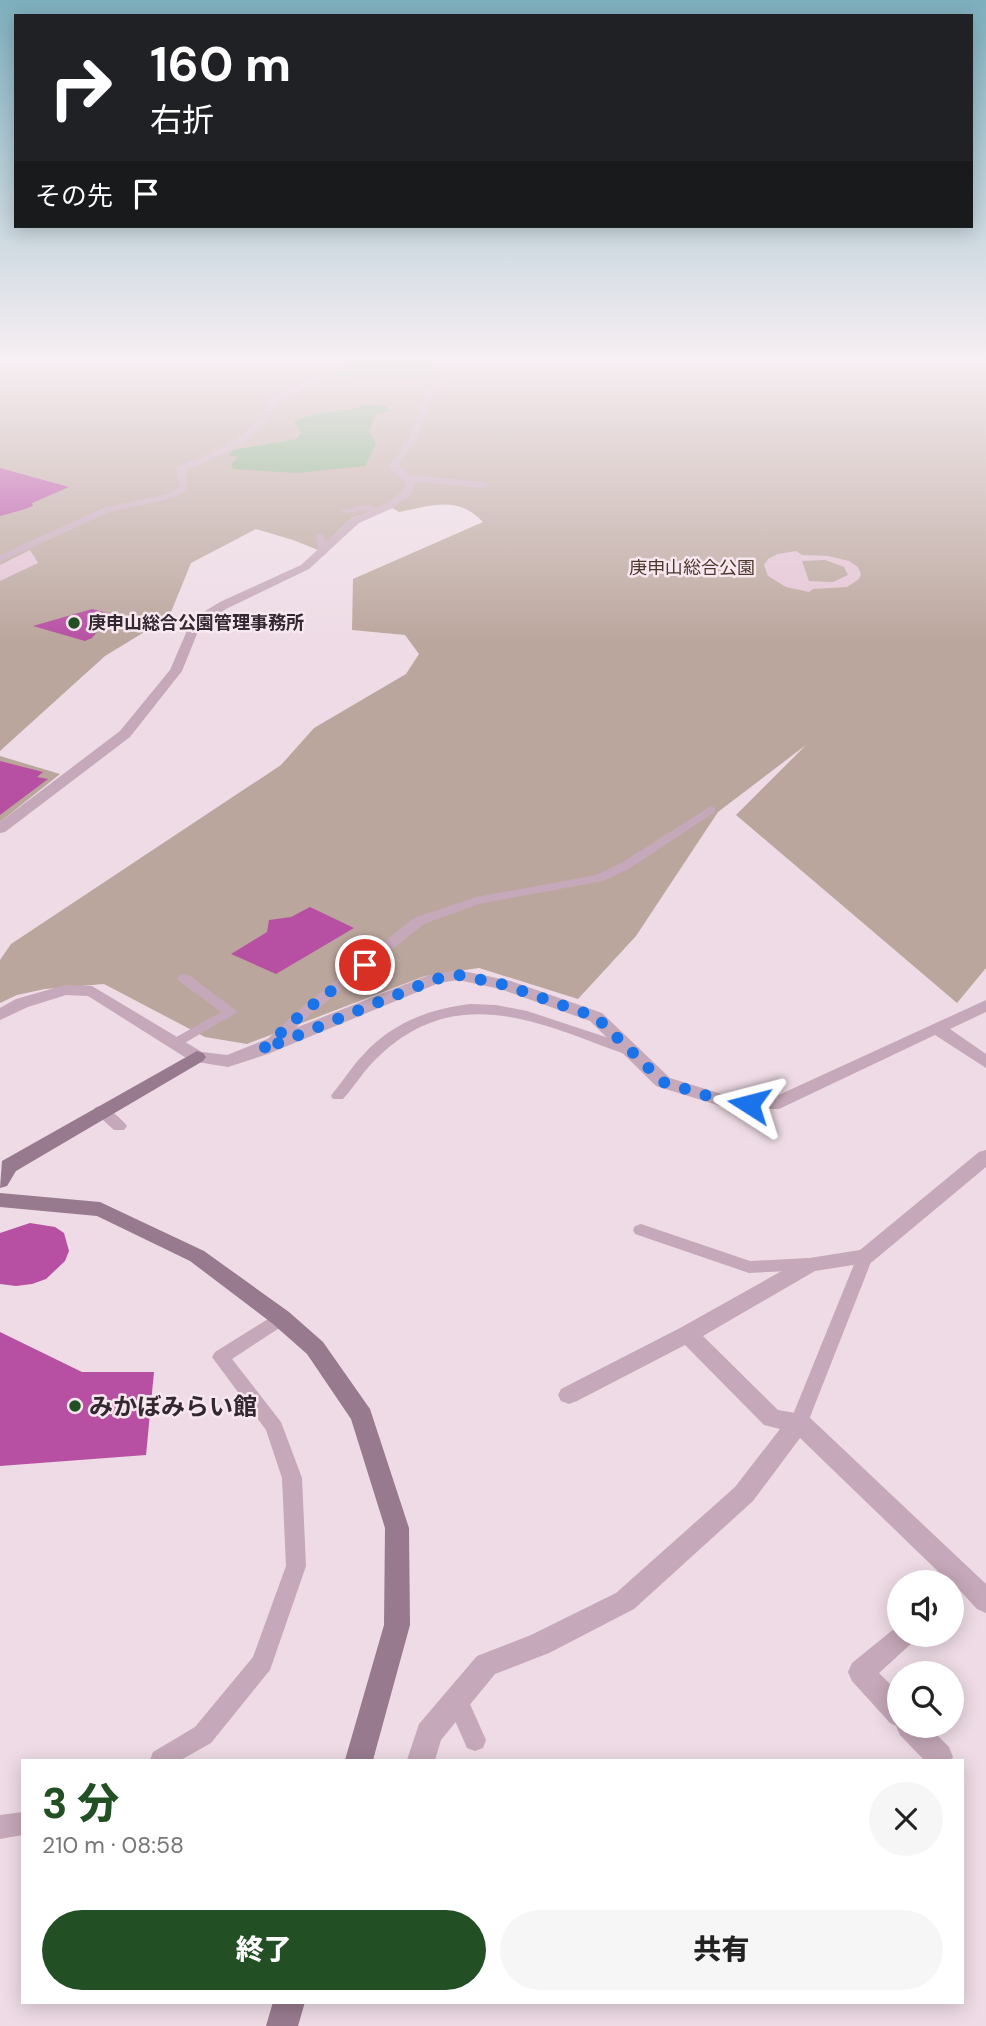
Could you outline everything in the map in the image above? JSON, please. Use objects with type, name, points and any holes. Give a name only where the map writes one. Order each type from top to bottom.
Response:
[{"type":"street","points":[[0,559],[107,510],[170,496],[183,488],[181,469],[218,454]]},
{"type":"street","points":[[0,829],[125,734],[176,671],[195,622],[224,604],[305,567],[355,521],[376,512],[406,493],[412,482],[393,466]]},
{"type":"street","points":[[407,478],[484,485]]},
{"type":"street","points":[[0,1015],[22,1003],[65,990],[92,991],[197,1057],[228,1061],[262,1050],[422,984],[458,975],[505,985],[596,1017],[663,1082],[727,1102],[772,1105],[986,1005]]},
{"type":"street","points":[[938,1029],[986,1062]]},
{"type":"street","points":[[0,1181],[9,1166],[197,1057]]},
{"type":"street","points":[[569,1395],[688,1334],[810,1264],[865,1257],[986,1157]]},
{"type":"street","points":[[0,1200],[100,1209],[197,1256],[281,1318],[315,1348],[362,1416],[397,1528],[397,1625],[359,1759]]},
{"type":"street","points":[[688,1334],[772,1418],[799,1422],[943,1570]]},
{"type":"street","points":[[421,1759],[429,1732],[486,1665],[540,1644],[625,1601],[744,1494],[799,1422]]},
{"type":"street","points":[[964,1589],[986,1601]]},
{"type":"street","points":[[887,1700],[862,1672],[890,1647]]},
{"type":"street","points":[[921,1738],[939,1757]]},
{"type":"street","points":[[282,2026],[288,2004]]},
{"type":"lane","points":[[393,466],[405,454]]},
{"type":"lane","points":[[344,511],[368,507],[376,512]]},
{"type":"lane","points":[[320,535],[323,552]]},
{"type":"lane","points":[[262,1050],[306,1010],[419,921],[476,901],[599,878],[625,866],[710,810]]},
{"type":"lane","points":[[176,1043],[231,1012],[184,978]]},
{"type":"lane","points":[[338,1096],[372,1054],[403,1030],[436,1012],[475,1006],[517,1013],[634,1051]]},
{"type":"lane","points":[[101,1111],[119,1126]]},
{"type":"lane","points":[[641,1230],[749,1267],[810,1264]]},
{"type":"lane","points":[[799,1422],[865,1257]]},
{"type":"lane","points":[[163,1759],[203,1735],[262,1663],[296,1566],[292,1478],[274,1427],[220,1357],[281,1318]]},
{"type":"lane","points":[[457,1700],[475,1740]]},
{"type":"lane","points":[[0,1828],[21,1823]]},
{"type":"green space","name":"庚申山総合公園","points":[[0,454],[986,454],[986,968],[957,1003],[736,815],[806,745],[718,812],[636,936],[578,999],[479,968],[425,976],[247,1044],[205,1037],[104,984],[45,989],[17,995],[0,1003],[0,960],[11,944],[281,765],[314,728],[406,674],[419,654],[405,635],[352,630],[353,579],[483,522],[464,508],[454,505],[433,505],[399,512],[392,508],[352,518],[318,550],[256,529],[191,563],[169,617],[105,656],[0,751]]},
{"type":"green space","points":[[0,756],[60,774],[0,822]]},
{"type":"shaded area","points":[[371,454],[365,466],[297,473],[233,469],[231,464],[238,457],[229,455]]},
{"type":"shaded area","points":[[30,550],[38,563],[0,581],[0,565]]},
{"type":"shaded area","points":[[796,551],[802,555],[828,556],[849,561],[858,567],[861,574],[859,579],[847,587],[813,589],[809,592],[786,587],[768,576],[764,565],[768,559]],"holes":[[[825,560],[844,567],[848,575],[833,582],[809,581],[802,561]]]},
{"type":"building","points":[[0,468],[69,487],[32,503],[33,506],[0,516]]},
{"type":"building","name":"庚申山総合公園管理事務所","points":[[92,609],[112,614],[92,638],[85,641],[33,626]]},
{"type":"building","points":[[0,761],[43,772],[37,777],[48,779],[0,815]]},
{"type":"building","points":[[310,907],[354,928],[276,974],[231,954],[267,932],[269,920],[291,917]]},
{"type":"building","points":[[30,1223],[55,1227],[64,1233],[69,1251],[65,1261],[46,1279],[32,1284],[0,1284],[0,1233]]},
{"type":"building","name":"みかぼみらい館","points":[[0,1332],[82,1372],[154,1372],[146,1455],[0,1466]]},
{"type":"place","name":"庚申山総合公園管理事務所","points":[[74,623]]},
{"type":"place","name":"みかぼみらい館","points":[[75,1406]]},
{"type":"route","points":[[365,965],[306,1010],[262,1050],[346,1013],[435,979],[458,975],[505,985],[596,1017],[663,1082],[727,1102],[749,1104]]}]
